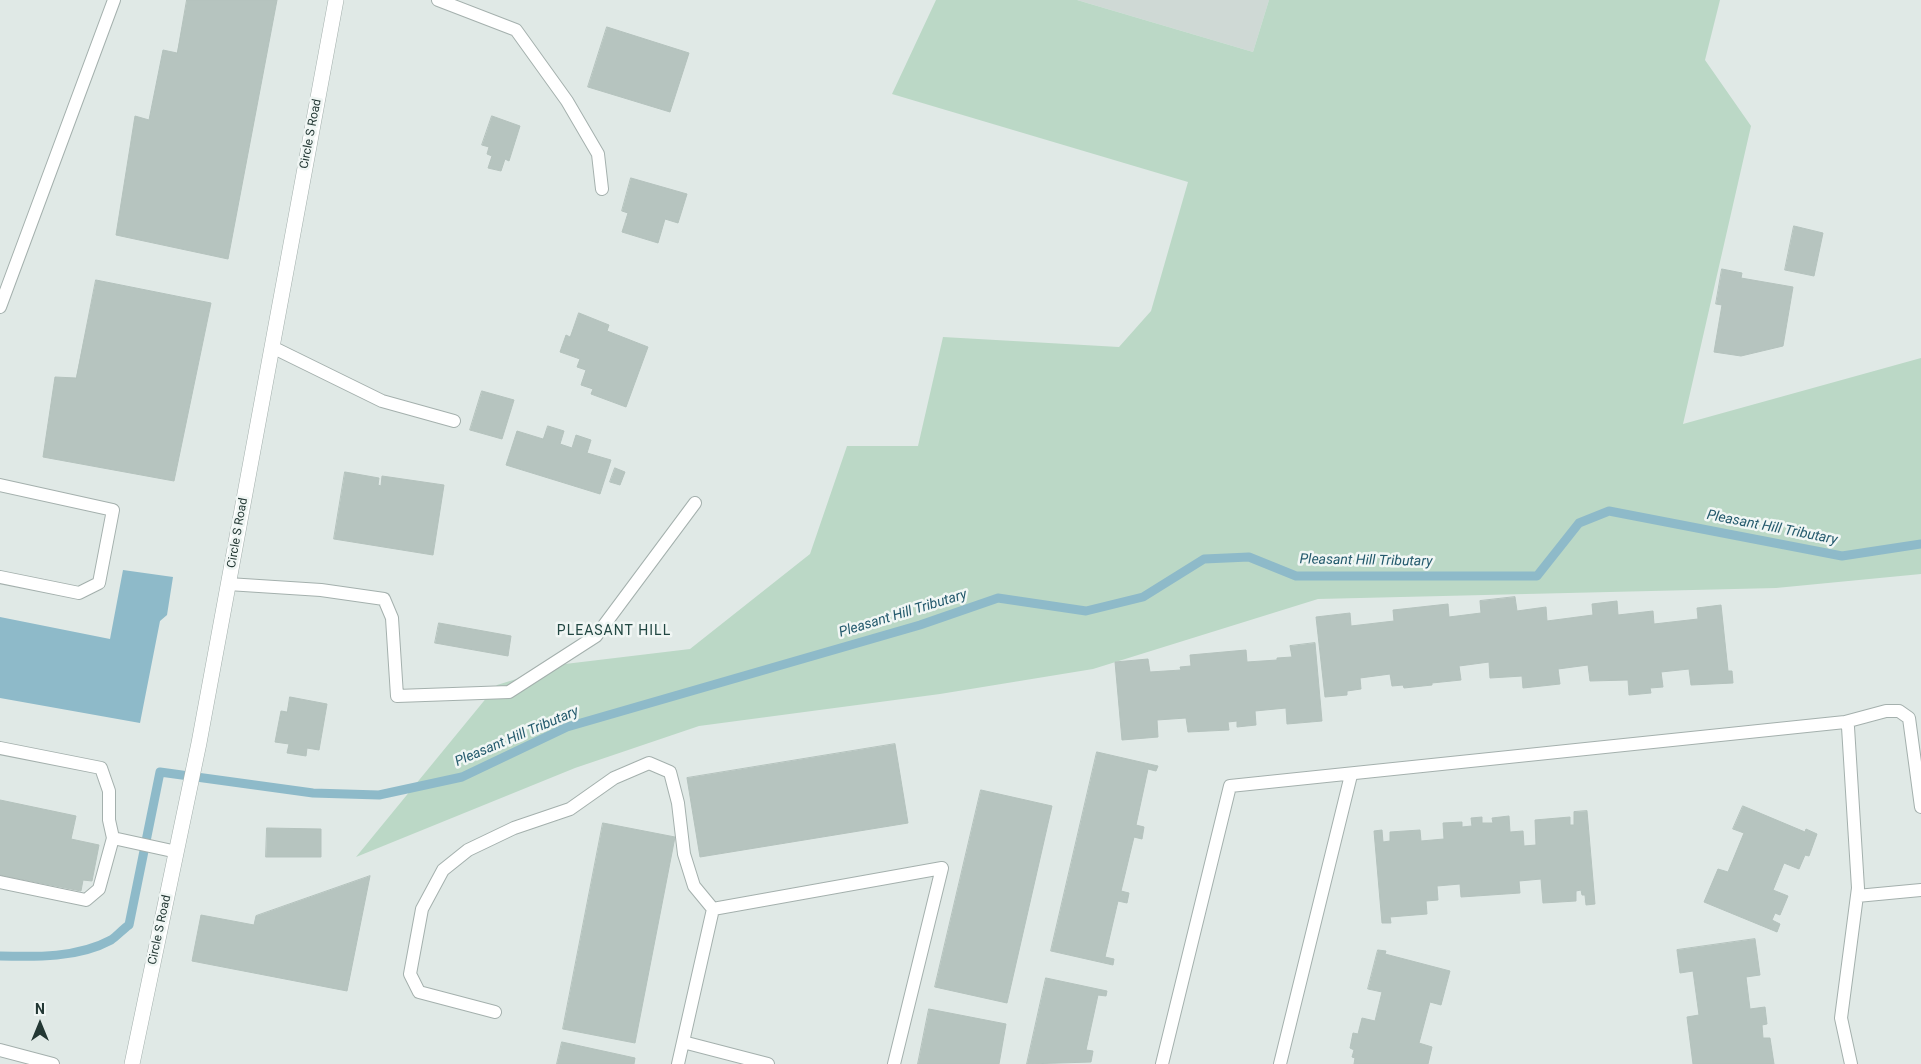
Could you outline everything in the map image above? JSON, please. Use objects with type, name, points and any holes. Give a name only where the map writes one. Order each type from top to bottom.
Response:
[{"type":"street","name":"Circle S Road","points":[[132,1064],[170,850],[181,830],[199,743],[336,0]]},
{"type":"lane","points":[[0,307],[114,0]]},
{"type":"lane","points":[[438,0],[516,30],[567,102],[598,154],[602,189]]},
{"type":"lane","points":[[272,347],[382,401],[454,421]]},
{"type":"lane","points":[[0,485],[113,510],[99,583],[79,593],[0,577]]},
{"type":"lane","points":[[228,584],[321,590],[384,599],[392,618],[397,696],[509,692],[596,636],[695,503]]},
{"type":"lane","points":[[1162,1064],[1230,786],[1351,775],[1846,722],[1886,711],[1899,711],[1909,718],[1921,807]]},
{"type":"lane","points":[[1846,722],[1848,727],[1857,896],[1841,1018],[1851,1064]]},
{"type":"lane","points":[[0,748],[102,768],[109,790],[109,820],[113,838],[99,889],[86,900],[0,882]]},
{"type":"lane","points":[[495,1012],[419,992],[410,974],[422,909],[443,870],[468,850],[514,828],[570,809],[614,778],[649,763],[670,772],[678,804],[684,854],[694,886],[713,909]]},
{"type":"lane","points":[[1280,1064],[1351,775]]},
{"type":"lane","points":[[113,838],[170,850]]},
{"type":"lane","points":[[713,909],[942,868],[894,1064]]},
{"type":"lane","points":[[1857,896],[1921,890]]},
{"type":"lane","points":[[678,1064],[713,909]]},
{"type":"lane","points":[[683,1042],[768,1064]]},
{"type":"lane","points":[[0,1050],[54,1064]]},
{"type":"shaded area","points":[[1077,0],[1269,0],[1253,52]]},
{"type":"green space","points":[[936,0],[1077,0],[1253,52],[1269,0],[1720,0],[1705,60],[1751,126],[1683,424],[1921,358],[1921,574],[1776,588],[1318,599],[1093,669],[940,694],[699,726],[575,768],[356,857],[497,685],[565,664],[690,649],[810,554],[847,446],[918,446],[943,337],[1119,347],[1151,311],[1188,182],[892,94]]},
{"type":"water","points":[[123,570],[173,577],[167,615],[160,621],[140,723],[0,698],[0,617],[110,639]]},
{"type":"building","points":[[187,0],[277,0],[228,259],[116,235],[135,116],[149,120],[163,50],[177,53]]},
{"type":"building","points":[[607,27],[689,53],[670,112],[588,87]]},
{"type":"building","points":[[492,116],[520,126],[509,161],[505,159],[501,171],[488,168],[492,156],[487,154],[489,147],[482,145]]},
{"type":"building","points":[[631,178],[687,194],[678,223],[665,219],[658,243],[622,232],[628,213],[622,211]]},
{"type":"building","points":[[1794,226],[1823,233],[1814,276],[1785,270]]},
{"type":"building","points":[[1722,269],[1742,273],[1741,278],[1793,287],[1783,346],[1741,356],[1714,352],[1722,305],[1716,304]]},
{"type":"building","points":[[96,280],[211,303],[174,481],[43,457],[55,377],[76,378]]},
{"type":"building","points":[[579,313],[609,325],[607,331],[648,347],[626,407],[591,394],[593,389],[581,385],[586,370],[577,367],[580,359],[560,352],[566,335],[570,337]]},
{"type":"building","points":[[482,391],[514,400],[502,439],[470,430]]},
{"type":"building","points":[[548,426],[564,431],[560,444],[572,448],[576,435],[591,440],[587,453],[611,460],[600,494],[506,465],[517,431],[543,439]]},
{"type":"building","points":[[615,468],[625,472],[620,485],[610,482]]},
{"type":"building","points":[[345,472],[379,478],[378,485],[381,486],[382,476],[444,485],[433,555],[334,539]]},
{"type":"building","points":[[1515,597],[1517,611],[1546,607],[1547,621],[1593,615],[1592,604],[1617,601],[1618,615],[1653,611],[1654,624],[1698,619],[1697,608],[1721,605],[1728,671],[1732,671],[1733,683],[1691,685],[1689,669],[1661,672],[1663,687],[1650,688],[1651,693],[1629,695],[1628,680],[1590,681],[1588,665],[1558,669],[1560,684],[1523,688],[1522,676],[1490,678],[1489,662],[1459,666],[1461,680],[1404,688],[1403,685],[1392,686],[1390,674],[1360,678],[1361,689],[1347,691],[1347,695],[1325,697],[1316,617],[1350,613],[1351,626],[1394,621],[1393,610],[1448,604],[1449,617],[1481,613],[1480,601]]},
{"type":"building","points":[[439,623],[511,636],[508,656],[435,643]]},
{"type":"building","points":[[1315,643],[1322,721],[1287,724],[1286,708],[1255,711],[1256,725],[1237,727],[1237,721],[1228,722],[1229,730],[1188,732],[1186,718],[1157,720],[1158,737],[1122,740],[1115,662],[1148,659],[1150,672],[1181,670],[1180,667],[1191,666],[1190,655],[1246,650],[1247,662],[1277,660],[1277,658],[1292,657],[1290,646]]},
{"type":"building","points":[[290,697],[327,704],[319,750],[307,748],[306,756],[287,753],[289,744],[275,742],[281,711],[287,712]]},
{"type":"building","points":[[895,744],[908,823],[700,857],[687,778]]},
{"type":"building","points":[[1097,752],[1158,766],[1156,771],[1148,769],[1136,825],[1144,827],[1142,839],[1134,837],[1121,891],[1129,893],[1127,903],[1118,901],[1105,957],[1114,959],[1113,965],[1051,951]]},
{"type":"building","points":[[981,790],[1052,806],[1007,1003],[935,987]]},
{"type":"building","points":[[0,800],[76,816],[71,839],[99,845],[92,881],[83,880],[81,891],[0,875]]},
{"type":"building","points":[[1743,806],[1805,832],[1806,829],[1817,834],[1809,856],[1805,855],[1799,869],[1784,863],[1773,890],[1788,896],[1780,915],[1775,913],[1772,920],[1780,924],[1777,932],[1704,902],[1718,869],[1728,872],[1744,833],[1733,829]]},
{"type":"building","points":[[1587,811],[1595,904],[1586,905],[1585,895],[1582,895],[1581,890],[1576,891],[1576,901],[1543,903],[1541,879],[1519,881],[1520,893],[1461,897],[1460,884],[1437,886],[1438,900],[1426,901],[1427,914],[1390,917],[1391,923],[1382,923],[1374,831],[1382,830],[1383,842],[1390,841],[1390,832],[1420,830],[1421,841],[1444,839],[1443,823],[1462,822],[1462,827],[1472,826],[1471,818],[1482,817],[1482,823],[1493,823],[1492,818],[1509,816],[1510,832],[1523,831],[1524,846],[1536,845],[1535,820],[1570,817],[1570,825],[1574,825],[1574,812]]},
{"type":"building","points":[[603,823],[675,837],[635,1043],[563,1029]]},
{"type":"building","points":[[267,828],[321,829],[321,857],[266,857]]},
{"type":"building","points":[[370,876],[347,991],[192,961],[201,915],[254,925],[256,916]]},
{"type":"building","points":[[1755,939],[1760,975],[1746,977],[1750,1009],[1765,1007],[1767,1024],[1762,1025],[1763,1038],[1770,1038],[1774,1064],[1693,1064],[1687,1017],[1699,1015],[1693,971],[1680,973],[1677,950]]},
{"type":"building","points":[[1378,950],[1386,951],[1385,954],[1450,971],[1441,1005],[1430,1002],[1419,1043],[1432,1047],[1428,1064],[1354,1064],[1355,1058],[1352,1057],[1354,1050],[1350,1048],[1353,1033],[1358,1034],[1362,1018],[1375,1021],[1382,992],[1368,989]]},
{"type":"building","points":[[1046,978],[1107,991],[1106,996],[1098,995],[1086,1050],[1093,1051],[1091,1062],[1027,1064]]},
{"type":"building","points":[[929,1009],[1006,1024],[999,1064],[918,1064]]},
{"type":"building","points":[[562,1042],[635,1058],[634,1064],[557,1064]]},
{"type":"waterway","name":"Pleasant Hill Tributary","points":[[0,956],[57,955],[85,950],[111,940],[129,925],[160,772],[313,793],[379,795],[462,777],[567,727],[920,625],[998,598],[1086,611],[1143,597],[1204,559],[1249,557],[1296,576],[1537,576],[1579,523],[1609,511],[1842,556],[1921,544]]},
{"type":"district","name":"PLEASANT HILL","points":[[614,631]]}]
